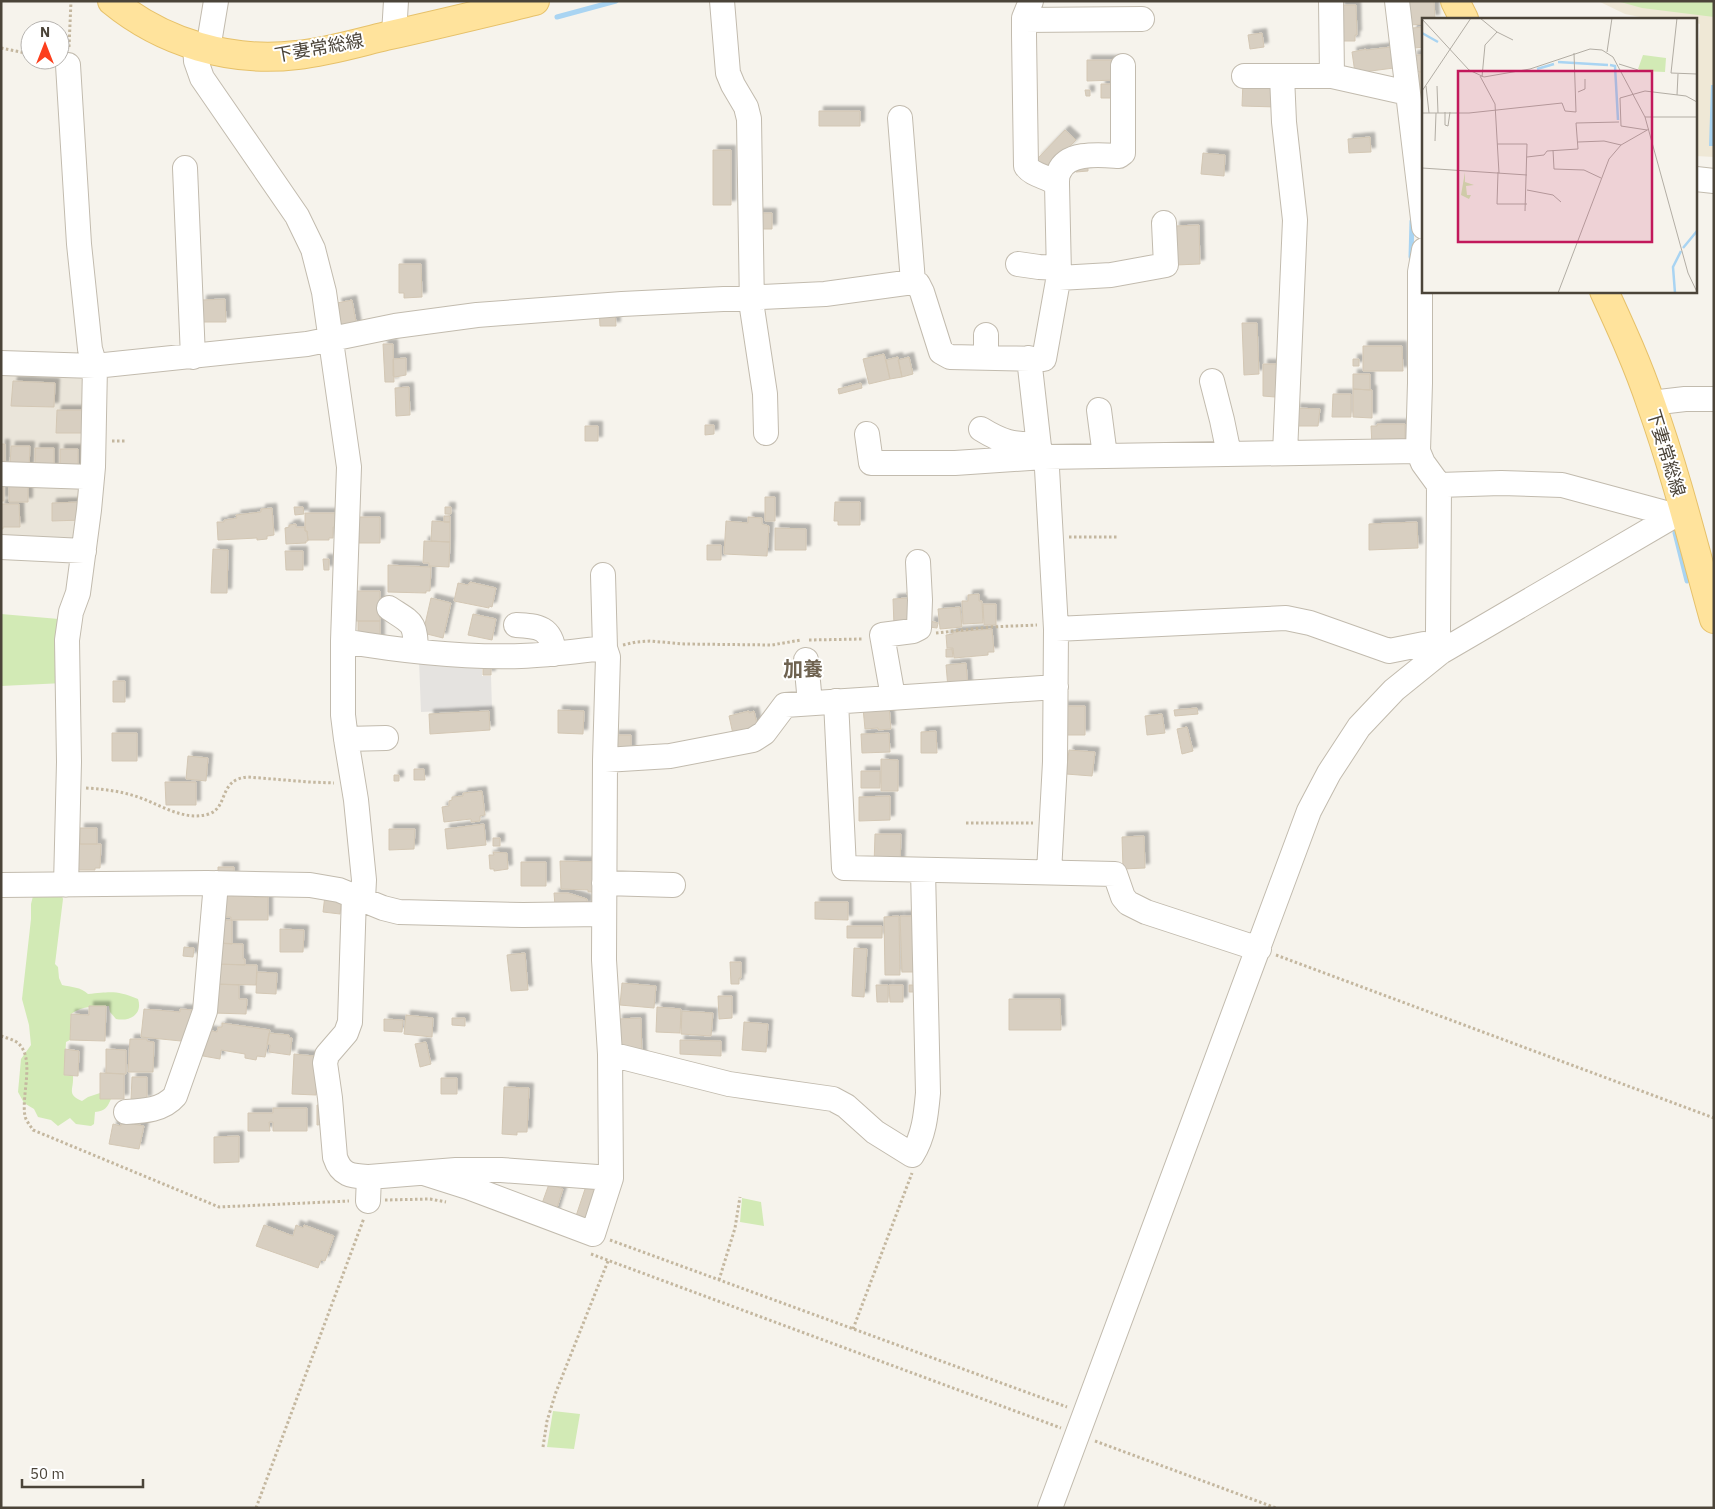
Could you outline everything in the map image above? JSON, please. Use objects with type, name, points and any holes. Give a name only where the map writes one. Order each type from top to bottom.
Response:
[{"type":"main road","name":"下妻常総線","points":[[112,1],[147,26],[201,47],[244,56],[280,57],[314,53],[535,1]]},
{"type":"main road","points":[[1454,1],[1463,18]]},
{"type":"main road","name":"下妻常総線","points":[[1604,292],[1630,348],[1651,403],[1679,514],[1714,619]]},
{"type":"street","points":[[216,1],[196,61],[202,78],[297,216],[313,248],[321,276],[332,339],[349,467],[343,641],[343,715],[364,880],[358,898],[350,1022],[346,1033],[327,1055],[325,1063],[334,1148],[338,1166],[342,1172],[357,1177],[501,1170],[611,1178]]},
{"type":"street","points":[[394,34],[396,1]]},
{"type":"street","points":[[722,1],[728,73],[746,107],[749,119],[752,297],[754,325],[765,394],[766,433]]},
{"type":"street","points":[[1331,1],[1332,76]]},
{"type":"street","points":[[1397,1],[1404,92],[1422,214]]},
{"type":"street","points":[[1057,184],[1049,178],[1030,172],[1026,166],[1028,11],[1142,19]]},
{"type":"street","points":[[1,363],[95,366],[289,346],[395,326],[477,315],[825,294],[913,282],[918,284],[922,292],[940,352],[950,357],[986,346],[1029,358],[1044,359],[1059,273],[1058,172],[1072,159],[1081,155],[1119,156],[1123,153],[1123,66]]},
{"type":"street","points":[[66,885],[69,701],[67,640],[71,612],[78,593],[92,477],[95,366],[90,349],[79,244],[68,70]]},
{"type":"street","points":[[1244,76],[1332,76],[1404,92]]},
{"type":"street","points":[[1282,76],[1284,122],[1295,220],[1285,452]]},
{"type":"street","points":[[900,118],[913,282]]},
{"type":"street","points":[[184,168],[193,357]]},
{"type":"street","points":[[1698,178],[1714,181]]},
{"type":"street","points":[[1018,264],[1059,273],[1111,275],[1166,265],[1164,223]]},
{"type":"street","points":[[1422,261],[1420,272],[1418,451],[1423,463],[1439,486],[1438,632],[1441,652]]},
{"type":"street","points":[[1029,358],[1041,451],[1047,469],[1056,629],[1055,762],[1049,872]]},
{"type":"street","points":[[1212,381],[1229,454]]},
{"type":"street","points":[[1651,403],[1685,399],[1714,399]]},
{"type":"street","points":[[1099,410],[1105,456]]},
{"type":"street","points":[[981,429],[998,440],[1041,451],[1105,456],[1418,451]]},
{"type":"street","points":[[867,434],[871,462],[955,463],[1041,451]]},
{"type":"street","points":[[1,474],[92,477]]},
{"type":"street","points":[[1439,486],[1501,483],[1562,485],[1662,512],[1679,514]]},
{"type":"street","points":[[1050,1508],[1309,811],[1329,773],[1359,727],[1388,694],[1441,652],[1679,514]]},
{"type":"street","points":[[1,547],[84,551]]},
{"type":"street","points":[[893,697],[882,635],[913,631],[919,628],[918,562]]},
{"type":"street","points":[[424,1173],[468,1187],[591,1244],[611,1178],[610,1054],[604,960],[605,760],[608,656],[605,650],[603,575]]},
{"type":"street","points":[[389,608],[413,626],[416,651]]},
{"type":"street","points":[[1056,629],[1286,618],[1310,623],[1388,651],[1424,644],[1441,652]]},
{"type":"street","points":[[516,626],[535,626],[546,632],[551,638],[554,654]]},
{"type":"street","points":[[343,641],[461,656],[493,657],[605,650]]},
{"type":"street","points":[[806,660],[810,703]]},
{"type":"street","points":[[605,760],[670,756],[753,740],[764,733],[785,705],[1056,687]]},
{"type":"street","points":[[836,701],[844,868],[1115,874],[1123,897],[1128,903],[1146,912],[1259,949]]},
{"type":"street","points":[[346,740],[386,738]]},
{"type":"street","points":[[610,1054],[729,1084],[833,1099],[846,1106],[875,1132],[912,1155],[921,1138],[928,1093],[923,870]]},
{"type":"street","points":[[1,885],[216,883],[310,885],[339,890],[398,912],[522,915],[604,914]]},
{"type":"street","points":[[126,1112],[146,1111],[169,1103],[175,1096],[205,1011],[216,883]]},
{"type":"street","points":[[604,884],[673,884]]},
{"type":"street","points":[[368,1201],[369,1177]]},
{"type":"path","points":[[69,20],[70,1]]},
{"type":"path","points":[[1,48],[20,52]]},
{"type":"path","points":[[1051,535],[1118,537]]},
{"type":"path","points":[[605,650],[636,642],[772,645]]},
{"type":"path","points":[[68,788],[101,789],[118,792],[138,797],[178,813],[199,815],[209,814],[214,810],[232,780],[238,778],[248,777],[309,782],[353,782]]},
{"type":"path","points":[[966,823],[1052,824]]},
{"type":"path","points":[[1259,949],[1714,1118]]},
{"type":"path","points":[[1,1036],[18,1042],[26,1053],[25,1118],[33,1130],[219,1207],[430,1199],[454,1204]]},
{"type":"path","points":[[853,1329],[912,1176],[912,1155]]},
{"type":"path","points":[[719,1280],[735,1228],[740,1197]]},
{"type":"path","points":[[256,1508],[367,1210],[368,1201]]},
{"type":"path","points":[[591,1244],[608,1261],[1081,1424]]},
{"type":"path","points":[[591,1244],[719,1280],[853,1329],[1276,1508]]},
{"type":"path","points":[[543,1447],[547,1421],[556,1392],[608,1261]]},
{"type":"shaded area","points":[[1598,1],[1714,1],[1714,157],[1698,156],[1698,53],[1700,24],[1698,24],[1698,18],[1645,18],[1625,14]]},
{"type":"shaded area","points":[[1,363],[95,366],[83,559],[1,555]]},
{"type":"shaded area","points":[[419,661],[482,665],[482,676],[491,676],[492,709],[421,712]]},
{"type":"green space","points":[[1617,1],[1714,1],[1714,17],[1642,8]]},
{"type":"green space","points":[[1,614],[59,619],[64,683],[1,686]]},
{"type":"green space","points":[[61,893],[63,899],[55,964],[58,967],[62,985],[79,989],[88,994],[108,992],[124,994],[138,999],[139,1004],[139,1009],[134,1016],[121,1020],[116,1019],[110,1012],[109,1006],[85,1008],[71,1014],[70,1040],[66,1042],[64,1075],[73,1076],[72,1094],[82,1101],[100,1093],[100,1099],[111,1099],[105,1108],[95,1112],[94,1124],[91,1126],[76,1124],[70,1118],[58,1126],[51,1120],[38,1117],[34,1109],[24,1103],[18,1092],[21,1059],[31,1045],[29,1025],[22,999],[31,904],[33,896]]},
{"type":"green space","points":[[742,1198],[761,1202],[764,1226],[740,1222]]},
{"type":"green space","points":[[553,1411],[580,1414],[574,1449],[547,1447]]},
{"type":"water","points":[[1711,85],[1714,85],[1714,146],[1709,146]]},
{"type":"building","points":[[1408,1],[1434,1],[1435,18],[1422,18],[1422,24],[1410,25]]},
{"type":"building","points":[[1340,5],[1356,5],[1357,35],[1355,35],[1355,41],[1342,41]]},
{"type":"building","points":[[1422,27],[1422,47],[1415,48],[1412,28]]},
{"type":"building","points":[[1262,33],[1264,47],[1250,49],[1248,35]]},
{"type":"building","points":[[1391,47],[1394,68],[1355,73],[1352,52]]},
{"type":"building","points":[[1413,55],[1422,55],[1422,71],[1413,72]]},
{"type":"building","points":[[1087,60],[1116,60],[1116,80],[1087,81]]},
{"type":"building","points":[[1419,72],[1422,72],[1422,97],[1420,97]]},
{"type":"building","points":[[1243,81],[1276,82],[1276,107],[1242,106]]},
{"type":"building","points":[[1101,84],[1117,84],[1117,98],[1101,98]]},
{"type":"building","points":[[1085,90],[1090,90],[1090,96],[1086,96]]},
{"type":"building","points":[[819,111],[860,111],[860,126],[819,126]]},
{"type":"building","points":[[1065,130],[1076,140],[1048,169],[1037,159]]},
{"type":"building","points":[[1370,137],[1371,152],[1349,153],[1348,139]]},
{"type":"building","points":[[713,150],[731,150],[731,205],[713,205]]},
{"type":"building","points":[[1203,153],[1225,155],[1224,176],[1201,174]]},
{"type":"building","points":[[1076,162],[1088,162],[1088,171],[1076,172]]},
{"type":"building","points":[[755,213],[772,213],[772,229],[755,229]]},
{"type":"building","points":[[1199,225],[1200,264],[1176,265],[1175,226]]},
{"type":"building","points":[[399,264],[421,264],[422,297],[404,298],[404,293],[399,293]]},
{"type":"building","points":[[225,299],[226,322],[202,322],[202,300]]},
{"type":"building","points":[[352,300],[357,327],[341,330],[337,303]]},
{"type":"building","points":[[615,309],[616,326],[600,326],[599,310]]},
{"type":"building","points":[[1242,323],[1257,323],[1259,374],[1244,375]]},
{"type":"building","points":[[383,344],[393,344],[394,382],[385,382]]},
{"type":"building","points":[[1363,346],[1402,346],[1403,371],[1363,371]]},
{"type":"building","points":[[884,354],[890,379],[869,384],[863,359]]},
{"type":"building","points":[[898,357],[902,377],[890,379],[886,360]]},
{"type":"building","points":[[909,357],[913,374],[902,377],[898,360]]},
{"type":"building","points":[[406,358],[406,375],[393,376],[393,359]]},
{"type":"building","points":[[1353,359],[1359,359],[1359,366],[1353,366]]},
{"type":"building","points":[[1263,364],[1283,364],[1282,394],[1275,394],[1275,397],[1263,396]]},
{"type":"building","points":[[1353,374],[1370,374],[1370,390],[1353,389]]},
{"type":"building","points":[[13,381],[55,383],[54,407],[11,406]]},
{"type":"building","points":[[861,383],[862,388],[839,394],[838,389]]},
{"type":"building","points":[[409,387],[410,415],[396,416],[395,388]]},
{"type":"building","points":[[1353,389],[1372,390],[1372,418],[1353,417]]},
{"type":"building","points":[[1333,394],[1351,394],[1351,417],[1332,417]]},
{"type":"building","points":[[1296,408],[1320,409],[1318,426],[1296,426]]},
{"type":"building","points":[[57,410],[85,410],[85,424],[82,424],[82,433],[56,433]]},
{"type":"building","points":[[1377,424],[1405,424],[1405,446],[1372,446],[1371,426],[1377,426]]},
{"type":"building","points":[[705,425],[714,425],[714,434],[705,435]]},
{"type":"building","points":[[585,426],[598,426],[598,441],[585,441]]},
{"type":"building","points":[[1,444],[5,444],[5,466],[1,466]]},
{"type":"building","points":[[11,446],[30,446],[29,468],[10,467]]},
{"type":"building","points":[[35,448],[54,448],[54,469],[35,469]]},
{"type":"building","points":[[60,449],[78,449],[78,470],[60,470]]},
{"type":"building","points":[[1,479],[4,479],[4,501],[1,501]]},
{"type":"building","points":[[9,480],[28,480],[28,502],[9,502]]},
{"type":"building","points":[[765,497],[775,497],[775,521],[765,521]]},
{"type":"building","points":[[83,502],[83,520],[52,521],[52,503]]},
{"type":"building","points":[[835,502],[860,502],[860,525],[838,525],[838,521],[834,521]]},
{"type":"building","points":[[1,504],[19,504],[20,527],[3,527],[1,529]]},
{"type":"building","points":[[294,507],[303,507],[304,514],[295,515]]},
{"type":"building","points":[[445,507],[451,507],[451,514],[445,514]]},
{"type":"building","points":[[272,508],[274,535],[267,536],[267,539],[257,540],[257,538],[218,540],[217,522],[237,518],[236,515],[261,512],[261,509]]},
{"type":"building","points":[[305,513],[340,513],[335,527],[333,527],[333,538],[329,538],[329,540],[308,540],[307,531],[305,531]]},
{"type":"building","points":[[444,516],[450,516],[450,522],[444,522]]},
{"type":"building","points":[[359,517],[380,517],[380,543],[359,543]]},
{"type":"building","points":[[748,517],[762,518],[762,524],[769,526],[767,556],[724,554],[726,521],[748,523]]},
{"type":"building","points":[[432,521],[450,522],[450,542],[431,541]]},
{"type":"building","points":[[1417,522],[1418,548],[1369,550],[1369,524]]},
{"type":"building","points":[[296,524],[296,527],[305,527],[308,541],[306,543],[286,544],[285,528]]},
{"type":"building","points":[[775,528],[806,529],[806,550],[775,550]]},
{"type":"building","points":[[424,541],[450,542],[449,567],[429,566],[429,563],[423,563]]},
{"type":"building","points":[[707,545],[721,545],[721,560],[707,560]]},
{"type":"building","points":[[213,549],[228,550],[227,593],[211,593]]},
{"type":"building","points":[[285,551],[303,551],[303,570],[286,570]]},
{"type":"building","points":[[323,559],[329,559],[329,570],[324,570]]},
{"type":"building","points":[[388,565],[431,567],[430,591],[426,591],[426,593],[388,592]]},
{"type":"building","points":[[470,582],[496,588],[492,607],[454,601],[458,583],[468,585]]},
{"type":"building","points":[[356,591],[380,591],[380,621],[356,621]]},
{"type":"building","points":[[907,592],[915,592],[916,625],[894,626],[893,599],[908,598]]},
{"type":"building","points":[[979,594],[979,601],[982,601],[983,623],[963,624],[962,601],[968,601],[968,595]]},
{"type":"building","points":[[431,598],[451,603],[443,638],[423,633]]},
{"type":"building","points":[[983,604],[996,604],[996,625],[984,625]]},
{"type":"building","points":[[960,607],[962,627],[940,629],[938,609]]},
{"type":"building","points":[[473,614],[496,619],[492,640],[468,635]]},
{"type":"building","points":[[358,621],[380,621],[380,641],[358,635]]},
{"type":"building","points":[[930,621],[938,623],[937,628],[929,627]]},
{"type":"building","points":[[992,629],[994,652],[988,652],[988,655],[954,658],[953,648],[947,648],[946,635],[953,634],[953,632]]},
{"type":"building","points":[[946,649],[952,649],[953,657],[946,657]]},
{"type":"building","points":[[966,663],[968,687],[948,688],[946,665]]},
{"type":"building","points":[[491,667],[491,675],[483,675],[483,668]]},
{"type":"building","points":[[113,681],[125,681],[125,702],[113,702]]},
{"type":"building","points":[[889,706],[891,729],[865,729],[863,708]]},
{"type":"building","points":[[1063,706],[1085,706],[1085,735],[1063,735]]},
{"type":"building","points":[[1197,708],[1198,714],[1175,716],[1174,710]]},
{"type":"building","points":[[558,710],[584,711],[583,734],[558,733]]},
{"type":"building","points":[[489,711],[490,730],[430,734],[429,714]]},
{"type":"building","points":[[749,711],[749,713],[754,711],[758,728],[733,734],[729,716]]},
{"type":"building","points":[[1162,714],[1165,733],[1147,735],[1145,716]]},
{"type":"building","points":[[1187,727],[1193,751],[1182,754],[1177,729]]},
{"type":"building","points":[[936,731],[937,753],[921,753],[921,732]]},
{"type":"building","points":[[112,733],[137,733],[137,761],[112,761]]},
{"type":"building","points":[[889,733],[890,752],[862,753],[861,734]]},
{"type":"building","points":[[614,735],[631,735],[631,752],[614,752]]},
{"type":"building","points":[[1069,750],[1095,752],[1092,776],[1066,774]]},
{"type":"building","points":[[188,756],[208,758],[206,781],[186,779]]},
{"type":"building","points":[[881,759],[898,760],[898,791],[881,791]]},
{"type":"building","points":[[414,769],[424,769],[425,780],[414,780]]},
{"type":"building","points":[[861,771],[880,771],[880,788],[861,788]]},
{"type":"building","points":[[394,775],[399,775],[399,781],[394,781]]},
{"type":"building","points":[[165,782],[196,782],[196,805],[166,805]]},
{"type":"building","points":[[482,791],[485,815],[480,816],[480,821],[471,822],[471,819],[444,822],[442,807],[449,806],[449,801],[452,800],[452,797],[463,796],[463,793]]},
{"type":"building","points":[[890,796],[890,820],[859,821],[859,797]]},
{"type":"building","points":[[484,824],[486,845],[447,849],[445,829]]},
{"type":"building","points":[[80,828],[97,828],[97,844],[80,844]]},
{"type":"building","points":[[389,829],[415,829],[414,849],[389,850]]},
{"type":"building","points":[[875,834],[901,834],[900,866],[874,865]]},
{"type":"building","points":[[1144,836],[1145,868],[1123,869],[1122,837]]},
{"type":"building","points":[[493,838],[500,838],[500,846],[493,846]]},
{"type":"building","points":[[78,844],[101,844],[100,868],[95,868],[95,870],[78,870]]},
{"type":"building","points":[[493,852],[507,853],[508,869],[494,871],[494,869],[490,869],[489,855],[494,855]]},
{"type":"building","points":[[560,861],[600,862],[594,892],[561,889]]},
{"type":"building","points":[[521,862],[546,862],[546,886],[521,886]]},
{"type":"building","points":[[218,867],[234,867],[234,877],[218,877]]},
{"type":"building","points":[[255,892],[254,897],[268,897],[268,920],[231,920],[231,917],[222,917],[222,893]]},
{"type":"building","points":[[554,893],[568,893],[587,899],[587,906],[555,906]]},
{"type":"building","points":[[325,895],[342,896],[340,914],[323,912]]},
{"type":"building","points":[[815,902],[848,902],[848,920],[815,919]]},
{"type":"building","points":[[899,916],[900,975],[885,975],[884,917]]},
{"type":"building","points":[[900,916],[914,916],[916,972],[902,972]]},
{"type":"building","points":[[218,920],[232,920],[232,944],[218,943]]},
{"type":"building","points":[[847,926],[882,926],[882,938],[847,938]]},
{"type":"building","points":[[280,929],[304,930],[303,952],[280,952]]},
{"type":"building","points":[[218,943],[243,944],[245,965],[214,964]]},
{"type":"building","points":[[184,947],[194,948],[193,957],[183,956]]},
{"type":"building","points":[[854,948],[867,949],[864,997],[852,996]]},
{"type":"building","points":[[525,953],[528,990],[511,991],[507,955]]},
{"type":"building","points":[[730,962],[741,962],[739,984],[731,984]]},
{"type":"building","points":[[214,964],[257,965],[256,985],[214,984]]},
{"type":"building","points":[[257,972],[277,973],[276,994],[256,993]]},
{"type":"building","points":[[622,983],[656,986],[654,1008],[620,1005]]},
{"type":"building","points":[[214,984],[239,985],[239,999],[247,999],[246,1014],[213,1013]]},
{"type":"building","points":[[876,985],[888,985],[888,1002],[877,1002]]},
{"type":"building","points":[[889,985],[903,985],[903,1002],[890,1002]]},
{"type":"building","points":[[909,985],[914,985],[914,992],[909,992]]},
{"type":"building","points":[[718,996],[732,996],[732,1018],[719,1019]]},
{"type":"building","points":[[1009,999],[1060,999],[1061,1030],[1009,1030]]},
{"type":"building","points":[[89,1006],[106,1006],[105,1041],[70,1040],[71,1014],[89,1015]]},
{"type":"building","points":[[657,1007],[681,1009],[680,1033],[656,1032]]},
{"type":"building","points":[[144,1009],[180,1012],[180,1009],[194,1010],[191,1042],[141,1037]]},
{"type":"building","points":[[682,1011],[713,1013],[711,1036],[681,1034]]},
{"type":"building","points":[[406,1015],[433,1018],[432,1037],[404,1034]]},
{"type":"building","points":[[452,1018],[465,1018],[465,1026],[452,1025]]},
{"type":"building","points":[[641,1018],[642,1057],[619,1048],[618,1019]]},
{"type":"building","points":[[384,1019],[403,1020],[402,1032],[384,1031]]},
{"type":"building","points":[[744,1022],[768,1024],[766,1052],[742,1050]]},
{"type":"building","points":[[222,1023],[270,1030],[265,1057],[257,1056],[256,1060],[245,1058],[245,1054],[221,1050],[220,1059],[203,1056],[207,1030],[217,1032],[218,1027],[222,1027]]},
{"type":"building","points":[[269,1033],[289,1035],[292,1038],[290,1055],[269,1052],[270,1045],[267,1044]]},
{"type":"building","points":[[130,1039],[147,1039],[147,1041],[154,1042],[153,1072],[128,1072]]},
{"type":"building","points":[[680,1040],[721,1041],[721,1056],[680,1054]]},
{"type":"building","points":[[426,1042],[431,1064],[420,1067],[415,1044]]},
{"type":"building","points":[[65,1049],[79,1051],[78,1076],[64,1075]]},
{"type":"building","points":[[106,1049],[126,1050],[126,1074],[106,1073]]},
{"type":"building","points":[[294,1054],[314,1056],[314,1059],[318,1059],[316,1095],[292,1094]]},
{"type":"building","points":[[100,1073],[124,1074],[124,1099],[100,1099]]},
{"type":"building","points":[[132,1077],[147,1077],[147,1100],[131,1100]]},
{"type":"building","points":[[441,1078],[457,1078],[457,1094],[441,1094]]},
{"type":"building","points":[[504,1087],[529,1088],[527,1132],[517,1132],[517,1135],[502,1134]]},
{"type":"building","points":[[317,1105],[327,1105],[327,1124],[317,1125]]},
{"type":"building","points":[[273,1108],[307,1108],[307,1131],[273,1131],[273,1122],[269,1122],[270,1131],[248,1131],[248,1113],[273,1113]]},
{"type":"building","points":[[121,1122],[144,1126],[139,1149],[109,1144],[113,1124],[121,1126]]},
{"type":"building","points":[[239,1136],[239,1162],[214,1163],[214,1137]]},
{"type":"building","points":[[588,1180],[601,1184],[587,1226],[574,1222]]},
{"type":"building","points":[[549,1184],[563,1189],[555,1214],[540,1209]]},
{"type":"building","points":[[264,1225],[293,1236],[296,1225],[303,1228],[304,1225],[334,1236],[325,1261],[321,1260],[318,1268],[256,1246]]},
{"type":"waterway","points":[[557,17],[616,1]]},
{"type":"waterway","points":[[1411,257],[1412,221]]},
{"type":"waterway","points":[[1675,533],[1687,581]]},
{"type":"district","name":"加養","points":[[803,669]]}]
